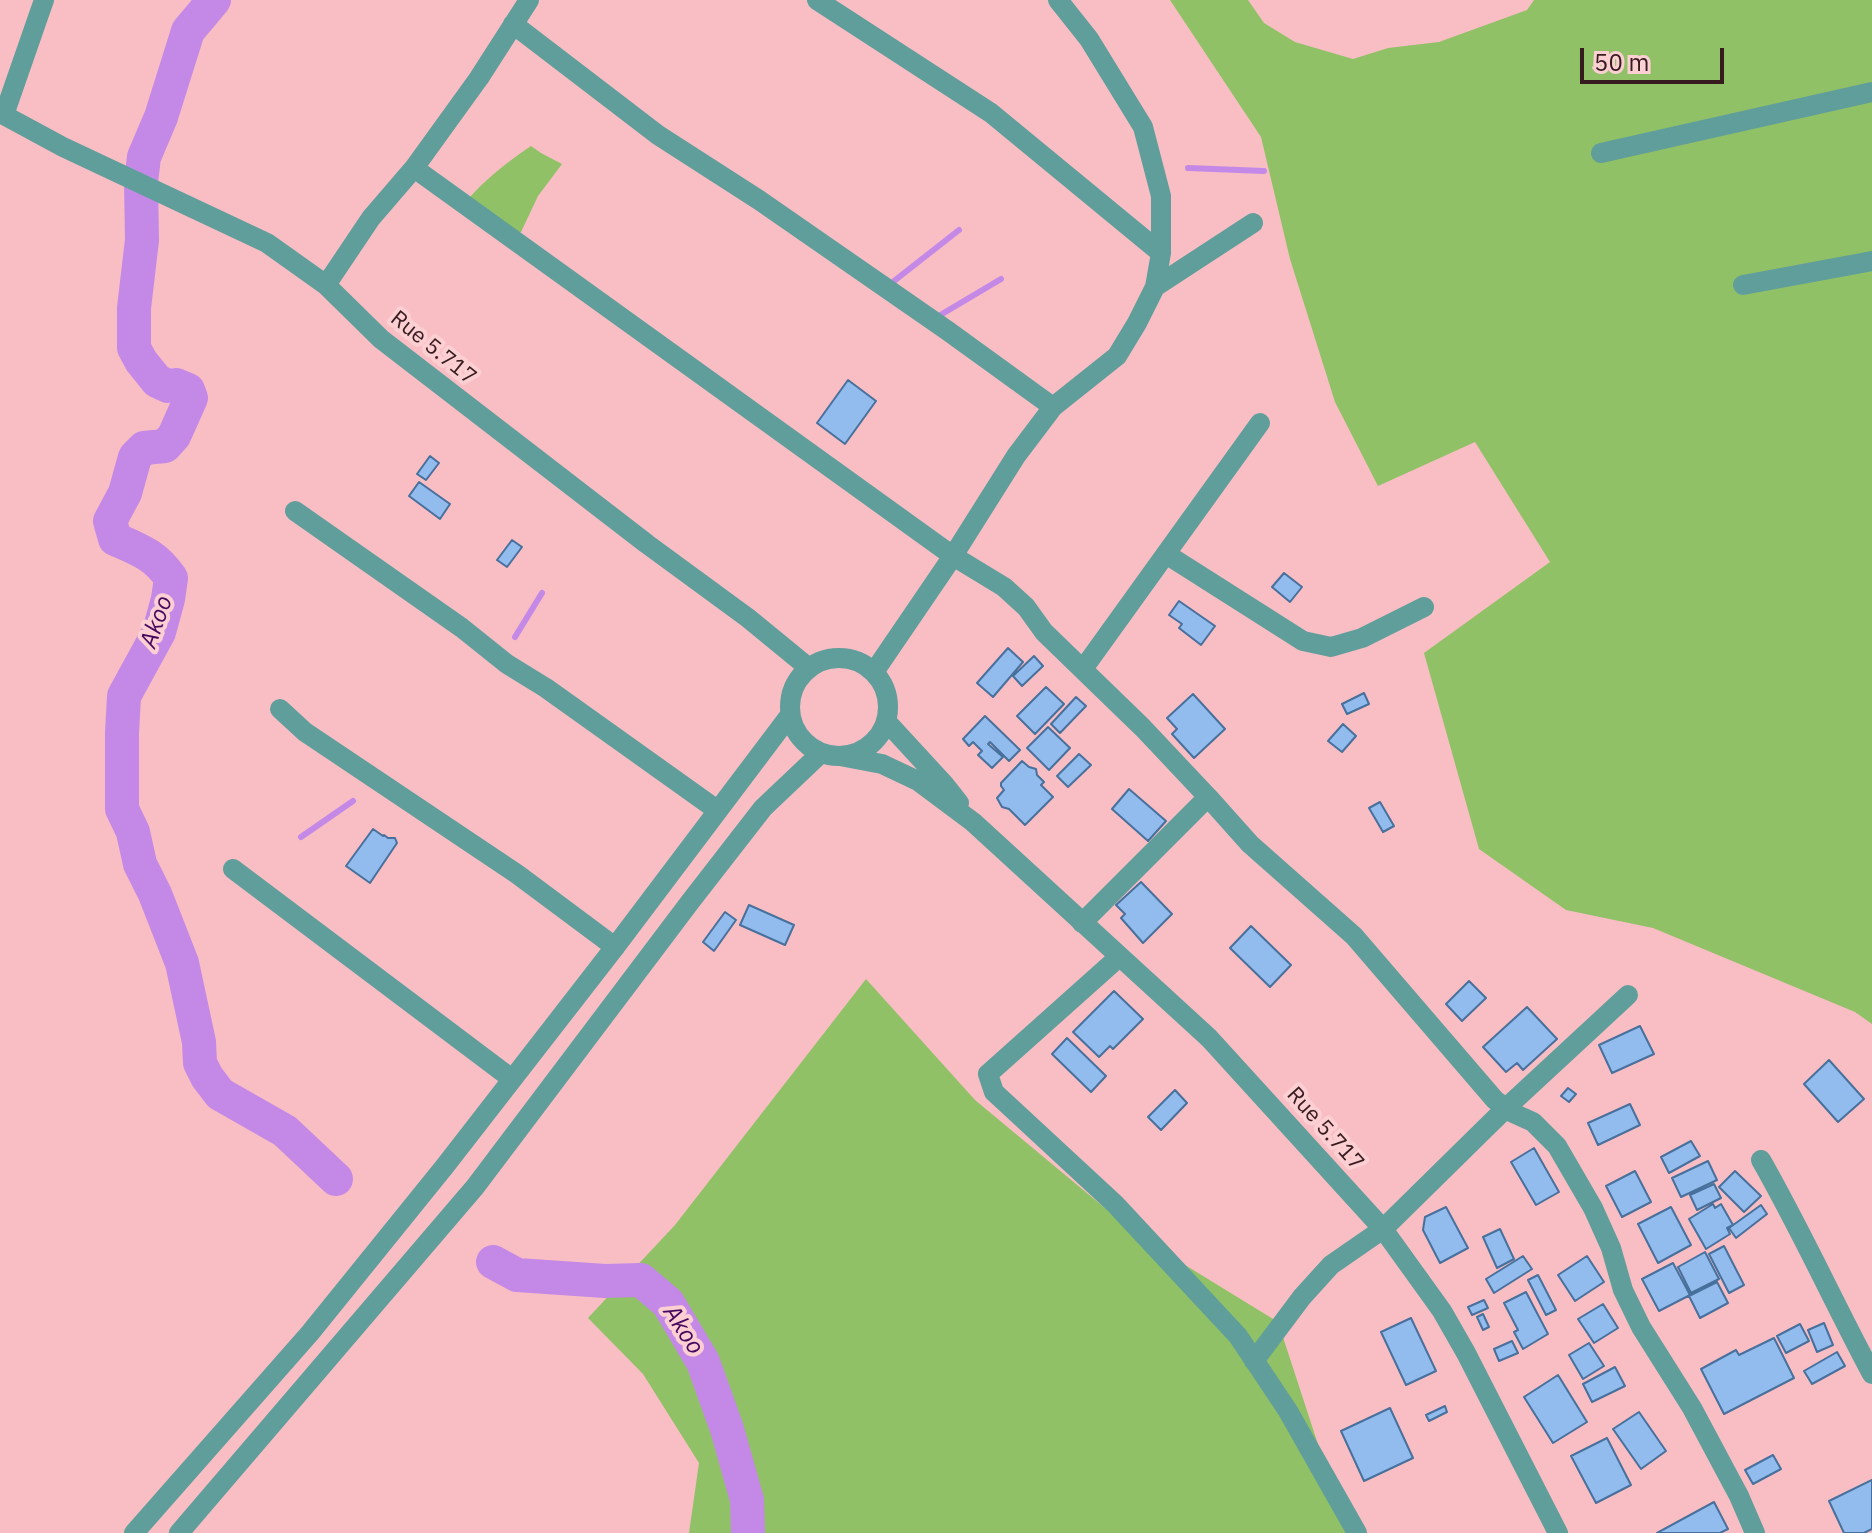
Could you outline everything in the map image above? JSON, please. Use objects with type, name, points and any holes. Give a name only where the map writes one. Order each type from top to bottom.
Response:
[{"type":"street","points":[[2,114],[44,0]]},
{"type":"street","points":[[326,285],[371,218],[414,168],[479,78],[529,0]]},
{"type":"street","points":[[817,0],[991,113],[1161,253]]},
{"type":"street","points":[[874,672],[1016,456],[1053,407],[1117,356],[1155,287],[1161,253],[1161,196],[1143,127],[1089,39],[1058,0]]},
{"type":"street","points":[[513,24],[658,135],[759,200],[1053,407]]},
{"type":"street","points":[[1601,153],[1872,92]]},
{"type":"street","name":"Rue 5.717","points":[[2,114],[63,147],[267,243],[326,285],[381,339],[748,618],[809,668]]},
{"type":"street","points":[[414,168],[953,556],[1004,587],[1250,844],[1354,936],[1495,1100],[1533,1122],[1557,1146],[1593,1208],[1611,1248],[1623,1290],[1641,1327],[1692,1408],[1755,1533]]},
{"type":"street","points":[[1155,287],[1253,223]]},
{"type":"street","points":[[1743,285],[1872,261]]},
{"type":"street","points":[[1083,669],[1260,423]]},
{"type":"street","points":[[295,511],[717,810]]},
{"type":"street","points":[[1166,554],[1303,641],[1331,647],[1362,638],[1424,607]]},
{"type":"street","points":[[835,658],[849,658],[863,663],[874,672],[882,682],[888,708],[879,735],[869,746],[855,754],[830,755],[807,745],[796,731],[790,715],[793,689],[799,678],[821,661],[835,658]]},
{"type":"street","points":[[280,709],[305,732],[517,874],[615,947]]},
{"type":"street","points":[[134,1533],[310,1333],[445,1166],[790,715]]},
{"type":"street","name":"Rue 5.717","points":[[886,721],[944,784],[973,822]]},
{"type":"street","points":[[179,1533],[475,1187],[763,808],[830,755]]},
{"type":"street","name":"Rue 5.717","points":[[830,755],[882,764],[918,781],[973,822],[1209,1038],[1383,1229],[1442,1311],[1558,1533]]},
{"type":"street","points":[[1082,923],[1208,797]]},
{"type":"street","points":[[233,869],[512,1079]]},
{"type":"street","points":[[1119,957],[988,1074],[994,1092],[1115,1204],[1238,1336],[1288,1411],[1357,1533]]},
{"type":"street","points":[[1254,1361],[1302,1297],[1331,1265],[1383,1229],[1506,1108],[1628,995]]},
{"type":"street","points":[[1761,1160],[1790,1210],[1872,1374]]},
{"type":"green space","points":[[1170,0],[1248,0],[1264,23],[1295,42],[1353,59],[1388,48],[1439,42],[1527,10],[1534,0],[1872,0],[1872,1024],[1855,1012],[1653,928],[1566,910],[1479,849],[1424,653],[1550,562],[1475,442],[1378,486],[1335,402],[1290,259],[1261,137]]},
{"type":"green space","points":[[531,146],[562,164],[538,196],[521,232],[512,233],[465,203],[496,172]]},
{"type":"green space","points":[[866,979],[975,1100],[1141,1238],[1278,1322],[1347,1533],[689,1533],[699,1463],[643,1374],[588,1318],[675,1225]]},
{"type":"building","points":[[848,380],[876,401],[845,444],[817,423]]},
{"type":"building","points":[[430,456],[439,463],[426,480],[417,474]]},
{"type":"building","points":[[419,482],[450,504],[440,519],[409,496]]},
{"type":"building","points":[[512,540],[522,547],[507,567],[497,560]]},
{"type":"building","points":[[1284,573],[1302,587],[1290,602],[1272,587]]},
{"type":"building","points":[[1179,601],[1215,626],[1201,645],[1179,628],[1182,624],[1169,615]]},
{"type":"building","points":[[1008,648],[1023,662],[993,697],[977,683]]},
{"type":"building","points":[[1034,656],[1043,666],[1022,686],[1013,676]]},
{"type":"building","points":[[1046,687],[1064,704],[1035,734],[1017,716]]},
{"type":"building","points":[[1364,693],[1369,704],[1347,714],[1342,704]]},
{"type":"building","points":[[1193,694],[1225,729],[1194,758],[1172,734],[1177,729],[1167,718]]},
{"type":"building","points":[[1076,697],[1086,706],[1060,733],[1051,724]]},
{"type":"building","points":[[985,716],[1020,750],[1009,761],[990,742],[988,744],[1003,757],[992,768],[978,755],[982,751],[973,742],[969,746],[963,739]]},
{"type":"building","points":[[1343,724],[1356,736],[1342,752],[1328,741]]},
{"type":"building","points":[[1048,727],[1070,748],[1049,770],[1027,748]]},
{"type":"building","points":[[1079,754],[1091,765],[1068,787],[1057,776]]},
{"type":"building","points":[[1022,761],[1036,769],[1044,782],[1041,785],[1053,797],[1025,825],[1009,809],[1002,807],[997,798],[1004,790],[1001,783]]},
{"type":"building","points":[[1129,789],[1166,821],[1148,841],[1112,809]]},
{"type":"building","points":[[1380,802],[1394,826],[1383,832],[1369,808]]},
{"type":"building","points":[[373,829],[383,836],[395,838],[397,843],[370,883],[346,866]]},
{"type":"building","points":[[1141,882],[1172,914],[1143,943],[1121,918],[1125,914],[1116,905]]},
{"type":"building","points":[[749,905],[794,925],[785,945],[740,925]]},
{"type":"building","points":[[725,912],[736,920],[714,951],[703,942]]},
{"type":"building","points":[[1251,926],[1291,965],[1270,987],[1230,948]]},
{"type":"building","points":[[1469,981],[1486,998],[1462,1021],[1446,1004]]},
{"type":"building","points":[[1114,991],[1143,1019],[1113,1049],[1110,1046],[1099,1057],[1073,1032]]},
{"type":"building","points":[[1527,1007],[1557,1039],[1523,1070],[1517,1063],[1506,1072],[1483,1047]]},
{"type":"building","points":[[1640,1026],[1654,1054],[1612,1073],[1599,1045]]},
{"type":"building","points":[[1067,1038],[1106,1076],[1091,1092],[1052,1054]]},
{"type":"building","points":[[1829,1060],[1864,1099],[1838,1122],[1804,1084]]},
{"type":"building","points":[[1568,1088],[1576,1094],[1569,1102],[1561,1096]]},
{"type":"building","points":[[1175,1090],[1187,1103],[1161,1130],[1148,1117]]},
{"type":"building","points":[[1630,1104],[1640,1125],[1598,1145],[1588,1123]]},
{"type":"building","points":[[1691,1141],[1700,1156],[1669,1173],[1661,1157]]},
{"type":"building","points":[[1534,1148],[1559,1192],[1536,1205],[1511,1162]]},
{"type":"building","points":[[1708,1161],[1717,1180],[1681,1197],[1672,1178]]},
{"type":"building","points":[[1635,1171],[1651,1202],[1622,1217],[1606,1186]]},
{"type":"building","points":[[1735,1171],[1761,1196],[1744,1212],[1719,1187]]},
{"type":"building","points":[[1714,1184],[1721,1198],[1697,1210],[1690,1195]]},
{"type":"building","points":[[1713,1204],[1715,1208],[1721,1204],[1733,1225],[1727,1228],[1730,1234],[1706,1249],[1689,1219]]},
{"type":"building","points":[[1761,1205],[1767,1214],[1736,1238],[1729,1228]]},
{"type":"building","points":[[1446,1207],[1468,1248],[1440,1263],[1423,1230],[1425,1217]]},
{"type":"building","points":[[1671,1207],[1691,1245],[1658,1263],[1638,1224]]},
{"type":"building","points":[[1500,1229],[1514,1259],[1497,1268],[1483,1237]]},
{"type":"building","points":[[1724,1246],[1744,1285],[1729,1293],[1709,1254]]},
{"type":"building","points":[[1705,1252],[1719,1279],[1691,1293],[1678,1267]]},
{"type":"building","points":[[1523,1256],[1532,1269],[1494,1293],[1486,1279]]},
{"type":"building","points":[[1587,1256],[1604,1282],[1575,1301],[1558,1275]]},
{"type":"building","points":[[1673,1263],[1690,1295],[1659,1311],[1642,1279]]},
{"type":"building","points":[[1538,1275],[1556,1310],[1546,1315],[1528,1280]]},
{"type":"building","points":[[1717,1282],[1728,1303],[1700,1318],[1689,1296]]},
{"type":"building","points":[[1526,1292],[1548,1334],[1523,1349],[1514,1332],[1518,1330],[1504,1303]]},
{"type":"building","points":[[1484,1300],[1488,1308],[1472,1315],[1468,1307]]},
{"type":"building","points":[[1603,1304],[1618,1328],[1594,1343],[1578,1319]]},
{"type":"building","points":[[1483,1314],[1489,1327],[1483,1330],[1477,1317]]},
{"type":"building","points":[[1411,1318],[1436,1371],[1406,1385],[1381,1332]]},
{"type":"building","points":[[1824,1323],[1833,1345],[1817,1352],[1808,1330]]},
{"type":"building","points":[[1800,1324],[1809,1341],[1786,1353],[1777,1336]]},
{"type":"building","points":[[1774,1338],[1794,1378],[1724,1414],[1701,1369],[1736,1350],[1739,1355]]},
{"type":"building","points":[[1512,1341],[1518,1353],[1499,1361],[1494,1349]]},
{"type":"building","points":[[1589,1343],[1604,1366],[1583,1379],[1569,1355]]},
{"type":"building","points":[[1837,1352],[1845,1366],[1812,1384],[1804,1371]]},
{"type":"building","points":[[1615,1367],[1625,1386],[1592,1402],[1583,1384]]},
{"type":"building","points":[[1558,1375],[1587,1422],[1553,1443],[1524,1397]]},
{"type":"building","points":[[1445,1406],[1447,1412],[1429,1421],[1426,1415]]},
{"type":"building","points":[[1390,1408],[1413,1458],[1364,1481],[1341,1431]]},
{"type":"building","points":[[1639,1412],[1666,1451],[1641,1469],[1613,1429]]},
{"type":"building","points":[[1607,1438],[1631,1485],[1596,1503],[1571,1456]]},
{"type":"building","points":[[1773,1455],[1781,1469],[1753,1484],[1745,1470]]},
{"type":"building","points":[[1872,1480],[1872,1529],[1864,1533],[1844,1533],[1829,1501]]},
{"type":"building","points":[[1714,1502],[1728,1529],[1720,1533],[1657,1533]]},
{"type":"waterway","name":"Akoo","points":[[214,0],[188,31],[161,117],[144,157],[141,182],[142,240],[134,308],[134,348],[157,381],[188,390],[191,398],[174,436],[165,446],[144,448],[135,457],[125,493],[110,521],[115,539],[153,558],[171,578],[159,632],[124,696],[122,809],[133,832],[140,864],[182,963],[199,1042],[200,1063],[207,1077],[220,1094],[285,1131],[336,1179]]},
{"type":"waterway","points":[[1188,168],[1264,171]]},
{"type":"waterway","points":[[894,281],[959,230]]},
{"type":"waterway","points":[[937,317],[1001,279]]},
{"type":"waterway","points":[[515,637],[542,593]]},
{"type":"waterway","points":[[301,837],[353,801]]},
{"type":"waterway","name":"Akoo","points":[[493,1262],[517,1275],[605,1281],[641,1280],[668,1303],[703,1362],[727,1429],[747,1500],[748,1533]]}]
